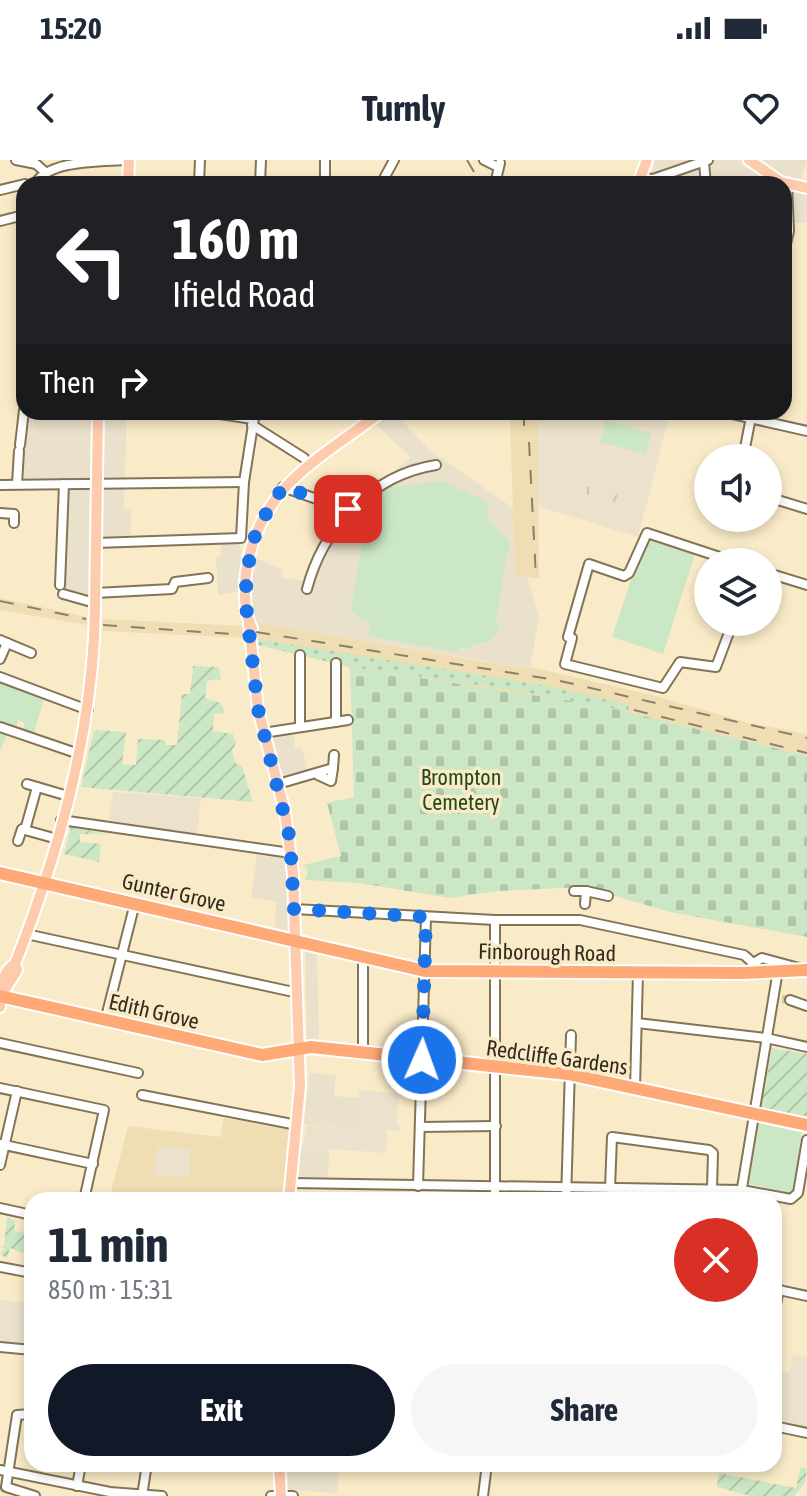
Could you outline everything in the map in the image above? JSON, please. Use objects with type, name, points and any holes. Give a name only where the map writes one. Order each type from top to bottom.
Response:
[{"type":"highway","name":"Gunter Grove","points":[[0,873],[296,940]]},
{"type":"highway","name":"Finborough Road","points":[[296,940],[425,971],[743,973],[804,969]]},
{"type":"highway","name":"Edith Grove","points":[[1,994],[105,1021],[262,1055],[299,1048]]},
{"type":"highway","name":"Redcliffe Gardens","points":[[299,1048],[568,1074],[807,1125]]},
{"type":"main road","points":[[749,160],[768,176]]},
{"type":"main road","points":[[0,1007],[1,994],[10,986],[17,970],[15,964],[44,883],[88,710],[94,638],[98,420]]},
{"type":"main road","points":[[290,1192],[297,1125],[299,1048],[291,853],[278,784],[263,733],[251,645],[254,641],[245,596],[249,554],[264,517],[283,487],[366,420]]},
{"type":"main road","points":[[280,1472],[281,1496]]},
{"type":"street","points":[[16,160],[36,164],[44,171]]},
{"type":"street","points":[[41,176],[55,165],[127,160]]},
{"type":"street","points":[[484,160],[499,165],[497,176]]},
{"type":"street","points":[[663,176],[706,162]]},
{"type":"street","points":[[17,484],[23,420]]},
{"type":"street","points":[[96,543],[241,538],[244,482],[254,420]]},
{"type":"street","points":[[255,420],[304,458]]},
{"type":"street","points":[[746,444],[750,420]]},
{"type":"street","points":[[768,420],[807,431]]},
{"type":"street","points":[[307,589],[319,553],[350,511],[393,478],[436,465]]},
{"type":"street","points":[[0,485],[244,482]]},
{"type":"street","points":[[64,484],[62,590],[95,602],[172,589],[175,582],[208,578]]},
{"type":"street","points":[[283,487],[350,511]]},
{"type":"street","points":[[782,501],[807,509]]},
{"type":"street","points":[[0,513],[14,514],[14,523]]},
{"type":"street","points":[[694,548],[647,533],[631,569],[624,576],[589,564],[568,637],[572,638],[565,664],[663,688],[680,662],[716,667],[728,636]]},
{"type":"street","points":[[782,577],[807,585]]},
{"type":"street","points":[[0,659],[3,642],[31,653]]},
{"type":"street","points":[[300,655],[300,727]]},
{"type":"street","points":[[336,663],[336,722]]},
{"type":"street","points":[[0,677],[88,710]]},
{"type":"street","points":[[263,733],[348,720]]},
{"type":"street","points":[[12,729],[79,754]]},
{"type":"street","points":[[278,784],[318,775],[333,768],[334,755]]},
{"type":"street","points":[[27,784],[68,796]]},
{"type":"street","points":[[25,830],[37,787]]},
{"type":"street","points":[[61,820],[291,853]]},
{"type":"street","points":[[18,841],[22,829],[50,837]]},
{"type":"street","points":[[574,891],[608,896]]},
{"type":"street","points":[[583,912],[586,891]]},
{"type":"street","points":[[105,1021],[135,903]]},
{"type":"street","name":"Finborough Road","points":[[294,909],[495,920],[583,912],[744,955],[753,963],[762,958],[804,969]]},
{"type":"street","points":[[418,1186],[426,917]]},
{"type":"street","points":[[495,920],[496,1192]]},
{"type":"street","points":[[26,934],[298,993]]},
{"type":"street","points":[[363,956],[363,1052]]},
{"type":"street","points":[[743,973],[753,963]]},
{"type":"street","points":[[742,1190],[766,1038],[782,999],[778,970]]},
{"type":"street","points":[[635,1088],[638,973]]},
{"type":"street","points":[[782,999],[807,1006]]},
{"type":"street","points":[[637,1023],[766,1038],[807,1047]]},
{"type":"street","points":[[566,1192],[571,1035]]},
{"type":"street","points":[[0,1043],[138,1073]]},
{"type":"street","points":[[0,1088],[104,1110],[86,1192]]},
{"type":"street","points":[[0,1165],[2,1144],[17,1091]]},
{"type":"street","points":[[142,1095],[297,1125]]},
{"type":"street","points":[[420,1127],[496,1126]]},
{"type":"street","points":[[610,1188],[612,1137],[709,1150],[713,1153],[712,1189]]},
{"type":"street","points":[[782,1196],[795,1198],[807,1140]]},
{"type":"street","points":[[2,1144],[93,1164]]},
{"type":"street","points":[[291,1183],[755,1192]]},
{"type":"street","points":[[0,1208],[24,1213]]},
{"type":"street","points":[[0,1267],[24,1272]]},
{"type":"street","points":[[782,1290],[807,1296]]},
{"type":"street","points":[[0,1347],[24,1349]]},
{"type":"street","points":[[24,1415],[17,1415],[4,1471],[6,1487],[35,1496]]},
{"type":"street","points":[[782,1428],[807,1433]]},
{"type":"street","points":[[4,1471],[83,1490],[162,1496]]},
{"type":"street","points":[[143,1496],[146,1472]]},
{"type":"street","points":[[483,1496],[486,1472]]},
{"type":"street","points":[[271,1496],[293,1496]]},
{"type":"shaded area","points":[[654,160],[807,160],[800,182],[807,183],[807,192],[797,192],[807,194],[807,223],[792,226],[792,176],[650,176]]},
{"type":"shaded area","points":[[25,420],[96,420],[94,480],[91,483],[18,480]]},
{"type":"shaded area","points":[[101,420],[127,420],[124,509],[132,509],[130,539],[102,540],[99,536]]},
{"type":"shaded area","points":[[383,420],[402,420],[430,450],[513,508],[515,575],[527,577],[539,616],[530,669],[255,622],[249,592],[256,558],[283,570],[281,578],[306,581],[313,558],[343,512],[411,457],[376,425]]},
{"type":"shaded area","points":[[510,420],[538,420],[539,578],[515,576]]},
{"type":"shaded area","points":[[538,420],[668,422],[638,537],[537,506]]},
{"type":"shaded area","points":[[68,486],[91,486],[94,489],[91,600],[61,596]]},
{"type":"shaded area","points":[[232,541],[239,544],[241,550],[238,592],[218,595],[216,557],[221,555],[221,544]]},
{"type":"shaded area","points":[[0,598],[87,617],[87,625],[0,610]]},
{"type":"shaded area","points":[[103,619],[244,626],[245,638],[103,631]]},
{"type":"shaded area","points":[[255,622],[497,664],[531,667],[656,696],[748,723],[807,734],[807,756],[603,706],[350,667],[258,645]]},
{"type":"shaded area","points":[[294,731],[295,748],[302,747],[308,772],[284,779],[270,737]]},
{"type":"shaded area","points":[[113,792],[201,798],[197,834],[109,820]]},
{"type":"shaded area","points":[[257,855],[286,858],[291,930],[288,932],[275,929],[276,902],[251,897]]},
{"type":"shaded area","points":[[305,946],[317,949],[319,1043],[307,1042]]},
{"type":"shaded area","points":[[309,1073],[336,1075],[334,1096],[359,1098],[357,1128],[304,1124]]},
{"type":"shaded area","points":[[359,1090],[399,1094],[397,1125],[401,1125],[400,1131],[387,1130],[386,1153],[303,1147],[307,1125],[357,1128]]},
{"type":"shaded area","points":[[224,1118],[290,1130],[286,1192],[111,1192],[128,1126],[220,1137]]},
{"type":"shaded area","points":[[157,1147],[191,1149],[189,1177],[155,1175]]},
{"type":"shaded area","points":[[301,1147],[329,1149],[328,1181],[297,1180]]},
{"type":"shaded area","points":[[0,1300],[24,1302],[24,1344],[0,1342]]},
{"type":"shaded area","points":[[793,1355],[807,1357],[807,1429],[782,1423],[782,1371],[790,1372]]},
{"type":"shaded area","points":[[288,1472],[339,1472],[337,1493],[288,1490]]},
{"type":"green space","points":[[606,421],[651,433],[646,454],[600,442]]},
{"type":"green space","points":[[442,481],[489,502],[487,518],[508,540],[510,551],[507,552],[496,623],[500,627],[491,641],[472,645],[471,649],[459,647],[458,652],[368,636],[370,621],[358,618],[351,609],[362,544],[336,539],[339,527],[348,528],[362,509],[360,506],[385,488]]},
{"type":"green space","points":[[645,538],[694,554],[663,654],[612,637]]},
{"type":"green space","points":[[257,639],[548,686],[629,705],[628,712],[520,691],[350,667],[258,645]]},
{"type":"green space","points":[[193,666],[219,667],[221,679],[207,681],[205,698],[221,703],[225,713],[214,714],[213,731],[233,734],[235,763],[242,766],[253,802],[81,787],[94,730],[126,732],[122,764],[136,765],[138,739],[165,740],[166,745],[177,745],[182,694],[190,694]]},
{"type":"green space","name":"Brompton Cemetery","points":[[350,667],[603,706],[807,756],[807,937],[670,912],[585,887],[497,891],[450,898],[360,883],[305,880],[308,870],[303,865],[341,856],[327,803],[354,797]]},
{"type":"green space","points":[[0,683],[44,699],[34,733],[23,729],[25,723],[18,720],[16,727],[11,725],[0,751]]},
{"type":"green space","points":[[71,827],[107,834],[80,834],[80,842],[101,844],[99,862],[64,854]]},
{"type":"green space","points":[[772,1048],[807,1054],[807,1118],[761,1108]]},
{"type":"green space","points":[[759,1123],[802,1133],[792,1193],[749,1184]]},
{"type":"green space","points":[[7,1217],[15,1221],[14,1231],[24,1232],[24,1253],[10,1248],[7,1258],[0,1254],[5,1249],[0,1247],[4,1246]]},
{"type":"green space","points":[[801,1467],[807,1469],[805,1483],[794,1496],[750,1496],[717,1487],[719,1473],[796,1488]]},
{"type":"tunnel","points":[[782,999],[790,1000]]},
{"type":"railway","points":[[467,160],[476,176]]},
{"type":"railway","points":[[524,420],[524,429]]},
{"type":"railway","points":[[529,442],[536,578]]},
{"type":"railway","points":[[0,601],[86,619]]},
{"type":"railway","points":[[103,625],[245,635]]},
{"type":"railway","points":[[256,632],[556,680],[807,738]]},
{"type":"railway","points":[[634,710],[807,753]]},
{"type":"route","points":[[348,509],[319,502],[283,487],[264,517],[251,545],[245,578],[255,689],[290,839],[294,909],[426,917],[422,1060]]}]
